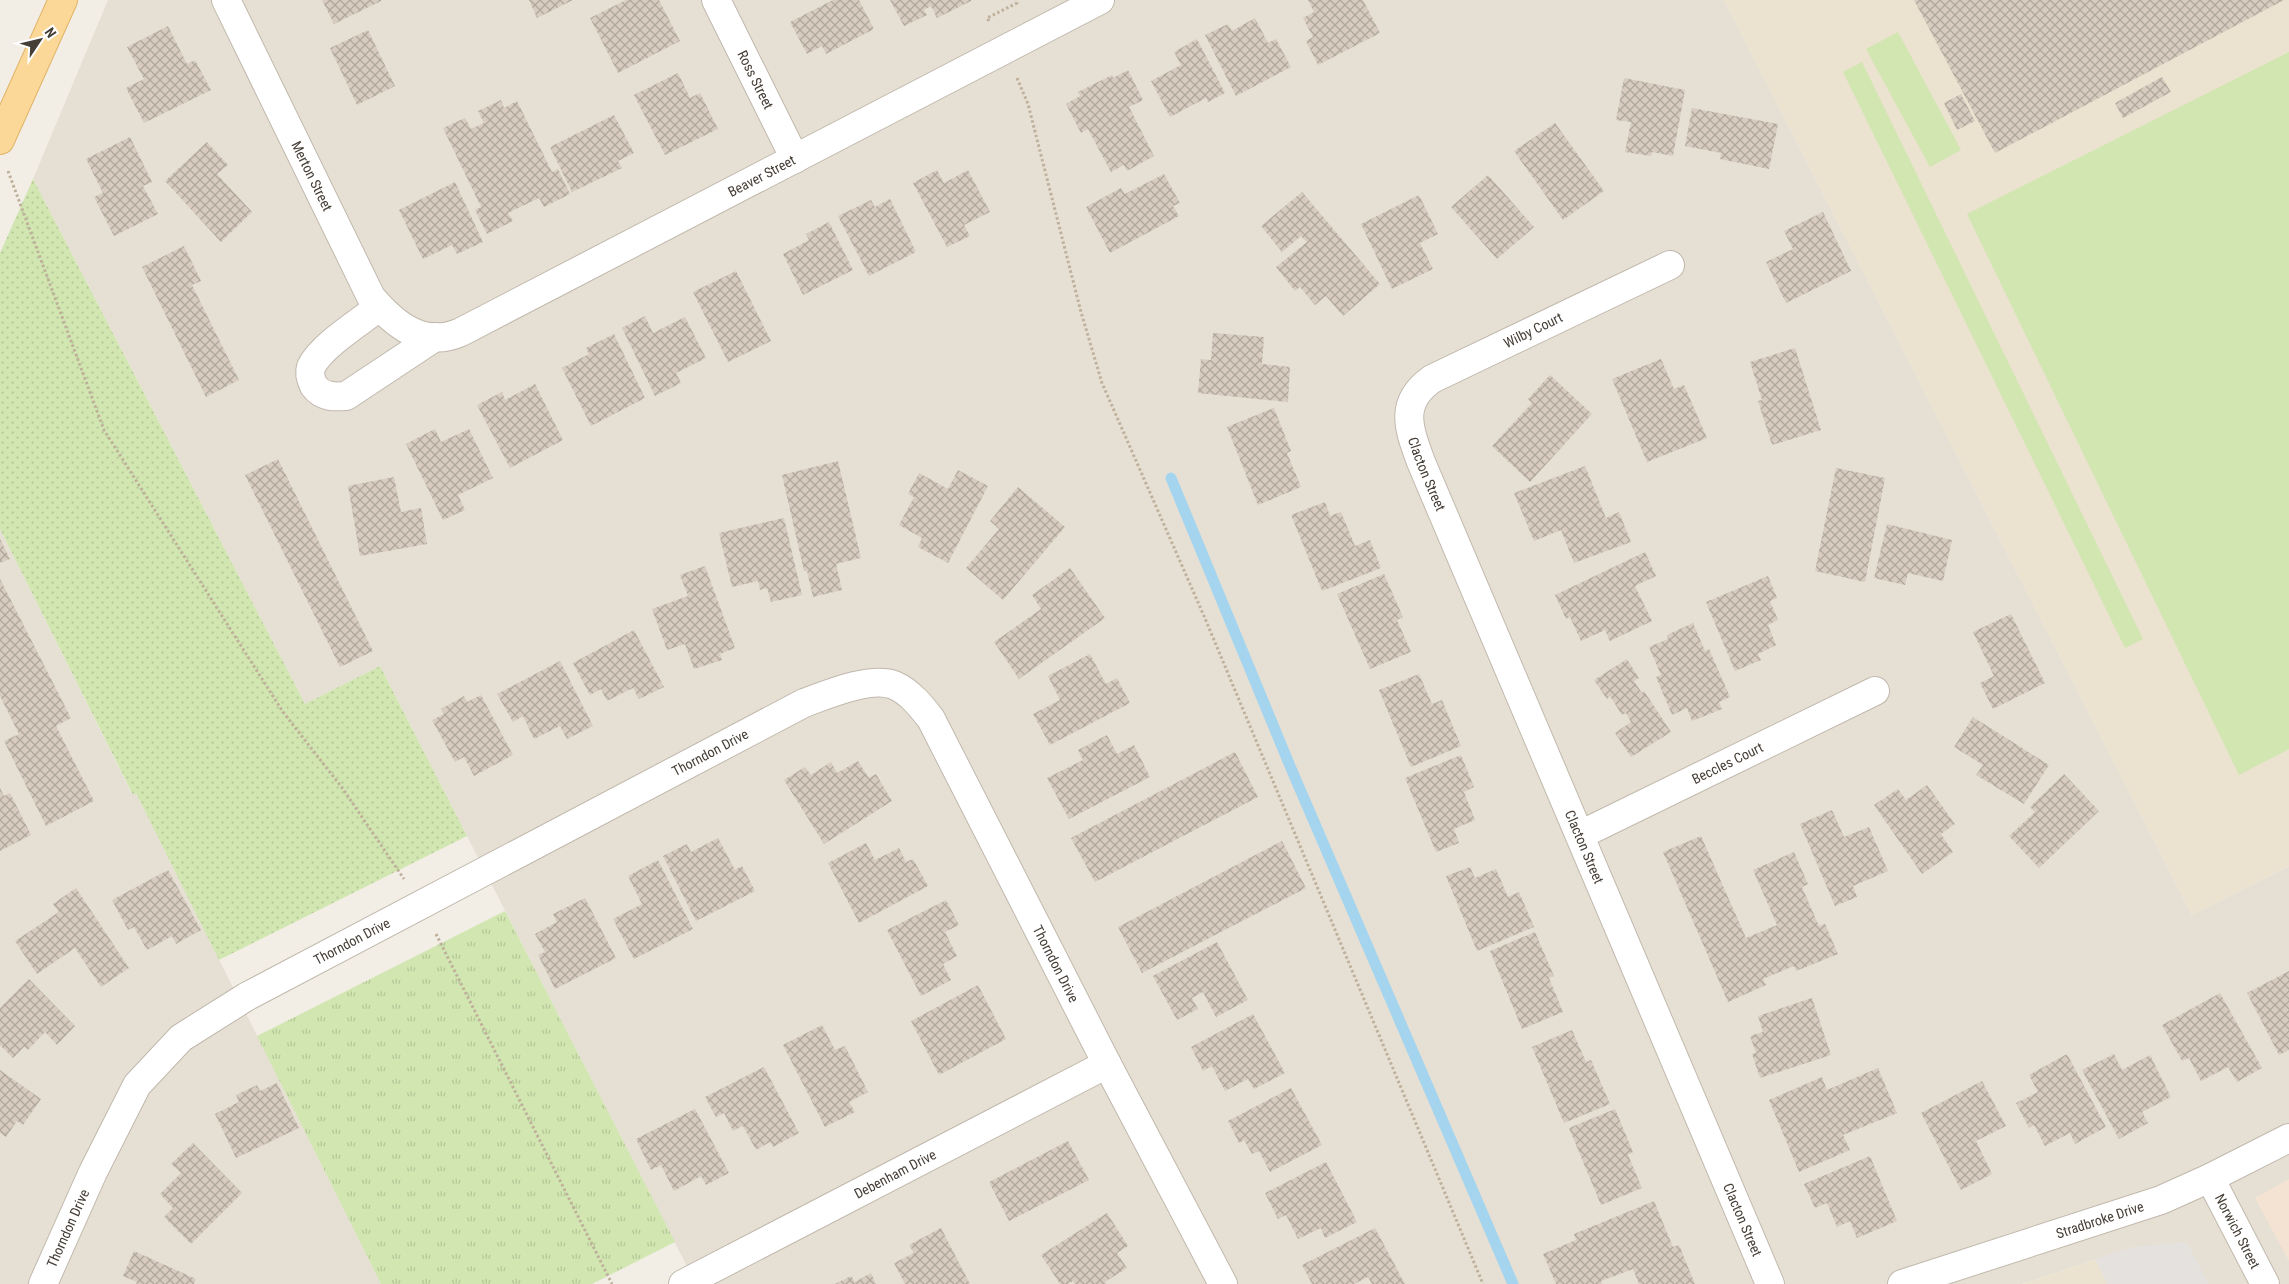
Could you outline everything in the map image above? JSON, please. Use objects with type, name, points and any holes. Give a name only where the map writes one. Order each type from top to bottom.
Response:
[{"type":"main road","points":[[3,153],[63,0]]},
{"type":"street","name":"Merton Street","points":[[226,0],[371,297],[393,322],[410,333],[427,336]]},
{"type":"street","name":"Ross Street","points":[[716,0],[795,159]]},
{"type":"street","name":"Beaver Street","points":[[427,336],[461,332],[1100,0]]},
{"type":"street","name":"Wilby Court","points":[[1409,408],[1422,386],[1432,379],[1670,265]]},
{"type":"street","points":[[379,307],[331,345],[311,367],[310,375],[314,385],[322,393],[334,397],[346,396],[427,336]]},
{"type":"street","name":"Clacton Street","points":[[1409,408],[1412,437],[1421,462],[1770,1284]]},
{"type":"street","name":"Thorndon Drive","points":[[43,1284],[93,1172],[136,1085],[181,1038],[246,997],[804,704],[844,688],[873,684],[893,685],[916,700],[931,719],[1107,1064],[1223,1284]]},
{"type":"street","name":"Beccles Court","points":[[1580,835],[1875,691]]},
{"type":"street","name":"Debenham Drive","points":[[683,1284],[1107,1064]]},
{"type":"street","name":"Stradbroke Drive","points":[[1902,1284],[2161,1200],[2210,1178],[2289,1138]]},
{"type":"street","name":"Norwich Street","points":[[2210,1178],[2265,1284]]},
{"type":"path","points":[[1004,50],[1028,104],[1081,312],[1102,383],[1204,616],[1483,1284]]},
{"type":"path","points":[[3,153],[104,430],[283,712],[343,789],[421,904],[612,1284]]},
{"type":"shaded area","points":[[108,0],[1724,0],[2192,915],[2289,866],[2289,1284],[2209,1284],[2133,1247],[2022,1284],[696,1284],[380,666],[305,704],[33,179]]},
{"type":"shaded area","points":[[1724,0],[2289,0],[2289,866],[2192,915]]},
{"type":"shaded area","points":[[0,529],[132,794],[136,793],[381,1284],[0,1284]]},
{"type":"shaded area","points":[[2289,1179],[2289,1261],[2255,1198]]},
{"type":"shaded area","points":[[2187,1242],[2209,1284],[2023,1284],[2133,1247]]},
{"type":"shaded area","points":[[2187,1242],[2209,1284],[2107,1284],[2095,1259],[2133,1247]]},
{"type":"green space","points":[[1898,32],[1961,150],[1930,167],[1866,49]]},
{"type":"green space","points":[[2289,52],[2289,749],[2239,775],[1967,214]]},
{"type":"green space","points":[[1862,62],[2143,639],[2125,648],[1843,72]]},
{"type":"green space","points":[[33,179],[305,704],[380,666],[467,836],[219,960],[136,793],[133,795],[0,529],[0,253]]},
{"type":"green space","points":[[505,911],[675,1242],[592,1284],[381,1284],[257,1036]]},
{"type":"building","points":[[322,0],[381,0],[381,1],[334,24]]},
{"type":"building","points":[[529,0],[573,0],[537,18]]},
{"type":"building","points":[[626,0],[659,0],[680,41],[618,73],[590,18]]},
{"type":"building","points":[[833,0],[859,0],[874,29],[826,54],[822,46],[807,54],[790,22]]},
{"type":"building","points":[[890,0],[971,1],[937,18],[931,6],[924,10],[927,15],[904,26]]},
{"type":"building","points":[[1308,0],[1363,0],[1380,33],[1318,65],[1306,41],[1313,37],[1303,18],[1314,12]]},
{"type":"building","points":[[1914,0],[2284,0],[1995,153]]},
{"type":"building","points":[[1255,18],[1268,43],[1276,39],[1291,67],[1236,96],[1205,35],[1228,24],[1232,31]]},
{"type":"building","points":[[168,26],[187,64],[195,60],[211,90],[144,123],[126,88],[144,79],[127,47]]},
{"type":"building","points":[[368,30],[395,86],[357,105],[330,48]]},
{"type":"building","points":[[1197,39],[1225,93],[1208,102],[1206,98],[1170,117],[1151,81],[1181,65],[1174,52]]},
{"type":"building","points":[[1128,70],[1143,100],[1129,107],[1154,156],[1127,171],[1124,165],[1111,172],[1088,129],[1081,133],[1066,104],[1080,96],[1078,92],[1112,75],[1113,78]]},
{"type":"building","points":[[678,73],[690,98],[700,93],[718,129],[665,155],[634,95]]},
{"type":"building","points":[[2162,77],[2171,92],[2123,118],[2115,103]]},
{"type":"building","points":[[1624,78],[1685,90],[1673,156],[1652,152],[1651,156],[1625,152],[1631,122],[1616,120]]},
{"type":"building","points":[[1961,94],[1975,121],[1957,130],[1944,103]]},
{"type":"building","points":[[501,100],[504,108],[517,101],[552,172],[558,169],[570,194],[544,207],[539,198],[508,213],[513,221],[487,234],[475,210],[481,207],[443,128],[465,118],[471,129],[484,123],[478,111]]},
{"type":"building","points":[[1692,108],[1778,124],[1769,169],[1720,159],[1721,153],[1685,146]]},
{"type":"building","points":[[614,115],[634,153],[618,161],[622,168],[572,192],[550,147]]},
{"type":"building","points":[[1555,123],[1604,191],[1563,220],[1514,151]]},
{"type":"building","points":[[130,137],[152,182],[143,186],[158,214],[114,236],[94,197],[103,193],[86,159]]},
{"type":"building","points":[[207,142],[228,165],[217,174],[252,212],[221,242],[165,181]]},
{"type":"building","points":[[937,170],[944,183],[968,170],[990,212],[964,225],[970,236],[947,247],[913,183]]},
{"type":"building","points":[[1164,174],[1180,203],[1173,206],[1179,216],[1110,253],[1086,207],[1121,188],[1125,194]]},
{"type":"building","points":[[1488,175],[1534,227],[1497,259],[1451,207]]},
{"type":"building","points":[[455,182],[483,242],[457,254],[452,245],[423,259],[399,210]]},
{"type":"building","points":[[1302,192],[1380,284],[1343,316],[1326,296],[1315,305],[1300,287],[1295,291],[1276,267],[1307,242],[1301,236],[1282,252],[1261,226]]},
{"type":"building","points":[[1419,195],[1438,234],[1420,243],[1433,269],[1392,289],[1361,224]]},
{"type":"building","points":[[890,199],[916,252],[869,276],[838,216],[871,200],[875,207]]},
{"type":"building","points":[[1823,212],[1851,271],[1786,303],[1766,262],[1793,249],[1784,231]]},
{"type":"building","points":[[829,222],[853,270],[803,295],[783,254],[809,240],[806,234]]},
{"type":"building","points":[[184,246],[201,281],[192,285],[239,380],[206,397],[142,267]]},
{"type":"building","points":[[736,271],[771,341],[728,362],[693,292]]},
{"type":"building","points":[[645,316],[653,333],[685,317],[706,358],[676,373],[681,383],[655,396],[622,328]]},
{"type":"building","points":[[1213,333],[1264,337],[1262,364],[1290,367],[1288,402],[1198,393],[1201,359],[1211,360]]},
{"type":"building","points":[[614,334],[645,398],[591,426],[562,368],[589,354],[586,348]]},
{"type":"building","points":[[1795,348],[1821,430],[1772,445],[1758,401],[1762,400],[1750,362]]},
{"type":"building","points":[[1661,359],[1674,389],[1684,385],[1707,438],[1647,462],[1612,379]]},
{"type":"building","points":[[1550,375],[1592,414],[1530,482],[1492,446],[1532,403],[1528,399]]},
{"type":"building","points":[[535,384],[563,440],[510,468],[477,405],[502,392],[505,400]]},
{"type":"building","points":[[1274,408],[1291,451],[1287,453],[1301,487],[1258,505],[1227,427]]},
{"type":"building","points":[[435,429],[441,442],[469,429],[493,478],[458,495],[465,510],[443,520],[406,444]]},
{"type":"building","points":[[278,459],[373,651],[340,667],[245,475]]},
{"type":"building","points":[[838,461],[861,558],[836,564],[842,590],[813,597],[807,571],[804,571],[782,475]]},
{"type":"building","points":[[1585,466],[1606,518],[1619,512],[1631,542],[1574,563],[1561,530],[1534,541],[1514,493]]},
{"type":"building","points":[[1836,468],[1885,478],[1865,582],[1815,571]]},
{"type":"building","points":[[958,470],[988,486],[948,563],[918,547],[922,538],[899,525],[914,497],[908,494],[919,473],[948,489]]},
{"type":"building","points":[[394,477],[401,512],[421,508],[427,544],[360,556],[348,486]]},
{"type":"building","points":[[1018,487],[1065,527],[1003,600],[966,568],[999,529],[990,521]]},
{"type":"building","points":[[1325,502],[1330,516],[1341,512],[1355,546],[1370,540],[1381,568],[1322,591],[1291,515]]},
{"type":"building","points":[[784,518],[802,595],[771,602],[767,588],[760,590],[758,581],[732,587],[719,533]]},
{"type":"building","points":[[1887,524],[1952,540],[1943,581],[1908,573],[1905,585],[1874,578]]},
{"type":"building","points":[[0,539],[10,559],[0,563]]},
{"type":"building","points":[[1645,552],[1656,576],[1635,586],[1652,621],[1610,641],[1605,630],[1581,641],[1570,617],[1566,619],[1555,595]]},
{"type":"building","points":[[705,566],[735,648],[720,654],[722,660],[694,669],[685,644],[667,650],[652,609],[688,596],[680,575]]},
{"type":"building","points":[[1070,568],[1105,618],[1019,679],[994,642],[1041,609],[1032,595]]},
{"type":"building","points":[[1384,574],[1403,617],[1397,620],[1411,652],[1370,669],[1337,594]]},
{"type":"building","points":[[1768,576],[1777,598],[1770,601],[1778,620],[1768,625],[1776,645],[1758,654],[1761,660],[1735,671],[1706,602]]},
{"type":"building","points":[[0,579],[71,718],[56,726],[94,801],[46,826],[4,741],[19,734],[0,696]]},
{"type":"building","points":[[2011,614],[2045,683],[1993,709],[1980,683],[1994,676],[1973,632]]},
{"type":"building","points":[[1693,623],[1705,651],[1709,649],[1730,697],[1719,702],[1722,709],[1692,721],[1687,708],[1672,715],[1656,677],[1661,675],[1649,647],[1668,639],[1667,635]]},
{"type":"building","points":[[634,630],[664,687],[639,699],[633,688],[607,701],[601,689],[590,695],[573,663]]},
{"type":"building","points":[[1090,654],[1106,684],[1117,678],[1130,703],[1050,745],[1033,714],[1060,700],[1048,676]]},
{"type":"building","points":[[1627,659],[1639,678],[1634,681],[1642,693],[1644,691],[1671,732],[1631,757],[1615,733],[1631,722],[1626,713],[1622,715],[1610,696],[1607,699],[1594,680]]},
{"type":"building","points":[[560,661],[593,726],[567,739],[560,726],[534,739],[523,716],[513,722],[497,694]]},
{"type":"building","points":[[1419,674],[1432,704],[1442,700],[1461,746],[1411,767],[1379,690]]},
{"type":"building","points":[[481,695],[513,755],[474,776],[464,757],[455,762],[432,720],[444,714],[441,709],[464,696],[467,702]]},
{"type":"building","points":[[1973,717],[2049,765],[2024,804],[1976,775],[1983,765],[1954,747]]},
{"type":"building","points":[[1107,735],[1117,754],[1134,745],[1150,777],[1069,819],[1047,778],[1083,760],[1078,750]]},
{"type":"building","points":[[1235,752],[1258,797],[1095,882],[1071,838]]},
{"type":"building","points":[[1461,755],[1474,787],[1464,792],[1475,820],[1454,829],[1459,843],[1436,852],[1405,778]]},
{"type":"building","points":[[858,761],[869,778],[876,774],[892,801],[824,844],[784,780],[805,767],[811,775],[831,762],[837,773]]},
{"type":"building","points":[[2064,774],[2099,811],[2039,868],[2009,836],[2035,812],[2030,807]]},
{"type":"building","points":[[1927,785],[1955,824],[1941,834],[1953,852],[1922,874],[1874,805],[1898,789],[1906,800]]},
{"type":"building","points":[[0,788],[4,796],[10,793],[31,835],[0,851]]},
{"type":"building","points":[[1832,810],[1844,837],[1869,827],[1888,871],[1853,886],[1857,897],[1835,906],[1800,824]]},
{"type":"building","points":[[1701,836],[1746,938],[1777,925],[1753,870],[1794,852],[1808,884],[1802,887],[1819,926],[1825,924],[1838,954],[1796,971],[1794,966],[1763,979],[1766,985],[1728,1002],[1663,852]]},
{"type":"building","points":[[718,838],[735,870],[742,866],[755,891],[696,921],[663,856],[687,844],[691,852]]},
{"type":"building","points":[[1282,841],[1306,888],[1142,973],[1118,927]]},
{"type":"building","points":[[866,843],[875,860],[899,848],[906,862],[913,859],[928,886],[859,923],[828,863]]},
{"type":"building","points":[[658,860],[693,929],[634,959],[613,919],[642,904],[628,876]]},
{"type":"building","points":[[1470,867],[1475,878],[1496,869],[1508,897],[1519,892],[1534,927],[1477,951],[1446,876]]},
{"type":"building","points":[[168,870],[201,930],[176,944],[172,936],[147,950],[134,927],[128,930],[112,900]]},
{"type":"building","points":[[76,888],[129,968],[101,987],[75,948],[37,974],[15,941],[59,912],[53,904]]},
{"type":"building","points":[[585,898],[616,958],[555,989],[538,955],[545,952],[535,934],[557,922],[553,914]]},
{"type":"building","points":[[946,900],[959,925],[945,932],[957,956],[943,964],[951,980],[921,996],[887,930]]},
{"type":"building","points":[[1535,932],[1554,976],[1549,978],[1563,1012],[1522,1029],[1490,951]]},
{"type":"building","points":[[1217,942],[1248,1000],[1216,1017],[1203,992],[1192,998],[1198,1009],[1177,1020],[1153,976]]},
{"type":"building","points":[[2289,971],[2289,1050],[2279,1055],[2247,993]]},
{"type":"building","points":[[29,979],[75,1026],[57,1045],[45,1032],[28,1050],[24,1047],[13,1058],[0,1045],[0,1008]]},
{"type":"building","points":[[978,985],[1006,1039],[939,1075],[911,1021]]},
{"type":"building","points":[[2220,993],[2262,1068],[2237,1082],[2228,1067],[2201,1081],[2189,1058],[2182,1061],[2162,1025]]},
{"type":"building","points":[[1812,998],[1831,1055],[1760,1078],[1752,1054],[1756,1053],[1750,1036],[1763,1032],[1758,1016]]},
{"type":"building","points":[[1253,1014],[1285,1073],[1254,1089],[1248,1079],[1225,1091],[1212,1066],[1203,1071],[1191,1047]]},
{"type":"building","points":[[822,1025],[835,1050],[845,1046],[868,1092],[849,1102],[855,1112],[825,1127],[783,1045]]},
{"type":"building","points":[[1572,1030],[1586,1062],[1591,1060],[1610,1104],[1564,1123],[1532,1047]]},
{"type":"building","points":[[2067,1054],[2106,1127],[2075,1144],[2070,1133],[2045,1146],[2034,1125],[2029,1128],[2016,1103],[2038,1092],[2029,1075]]},
{"type":"building","points":[[2114,1054],[2122,1070],[2150,1055],[2171,1097],[2142,1112],[2148,1123],[2119,1139],[2082,1070]]},
{"type":"building","points":[[764,1067],[799,1133],[773,1147],[770,1142],[756,1150],[743,1126],[733,1131],[724,1113],[716,1117],[705,1097]]},
{"type":"building","points":[[1878,1068],[1897,1113],[1843,1135],[1850,1150],[1799,1172],[1769,1100],[1822,1077],[1827,1090]]},
{"type":"building","points":[[0,1070],[41,1099],[23,1125],[17,1121],[6,1137],[0,1133]]},
{"type":"building","points":[[1982,1081],[2006,1126],[1976,1141],[1992,1174],[1961,1190],[1921,1113]]},
{"type":"building","points":[[277,1083],[299,1128],[236,1158],[215,1114],[239,1102],[236,1095],[257,1085],[260,1091]]},
{"type":"building","points":[[1291,1088],[1322,1145],[1270,1172],[1259,1151],[1252,1154],[1244,1140],[1239,1143],[1228,1121]]},
{"type":"building","points":[[695,1109],[729,1173],[706,1185],[701,1176],[674,1191],[661,1165],[651,1170],[636,1139]]},
{"type":"building","points":[[1615,1109],[1633,1152],[1628,1155],[1642,1188],[1601,1205],[1569,1128]]},
{"type":"building","points":[[1068,1141],[1089,1180],[1009,1221],[989,1182]]},
{"type":"building","points":[[193,1143],[242,1193],[191,1244],[164,1217],[173,1208],[160,1194],[181,1173],[171,1164]]},
{"type":"building","points":[[1870,1156],[1897,1221],[1857,1238],[1850,1221],[1837,1227],[1827,1203],[1815,1208],[1804,1184]]},
{"type":"building","points":[[1326,1162],[1357,1222],[1325,1238],[1321,1228],[1298,1239],[1286,1215],[1278,1219],[1265,1193]]},
{"type":"building","points":[[1654,1201],[1673,1247],[1679,1245],[1695,1284],[1639,1284],[1633,1269],[1601,1281],[1602,1284],[1556,1284],[1543,1254],[1576,1240],[1574,1234]]},
{"type":"building","points":[[1107,1213],[1128,1246],[1117,1253],[1127,1268],[1105,1282],[1106,1284],[1075,1284],[1073,1281],[1068,1284],[1060,1284],[1041,1255]]},
{"type":"building","points":[[941,1228],[970,1284],[905,1284],[894,1263],[914,1253],[909,1245]]},
{"type":"building","points":[[1375,1228],[1405,1284],[1372,1284],[1368,1277],[1354,1284],[1312,1284],[1302,1265]]},
{"type":"building","points":[[134,1251],[196,1279],[194,1284],[136,1284],[137,1282],[123,1276]]},
{"type":"building","points":[[871,1273],[876,1284],[835,1284],[851,1276],[855,1282]]},
{"type":"waterway","points":[[1171,478],[1290,766],[1513,1284]]}]
